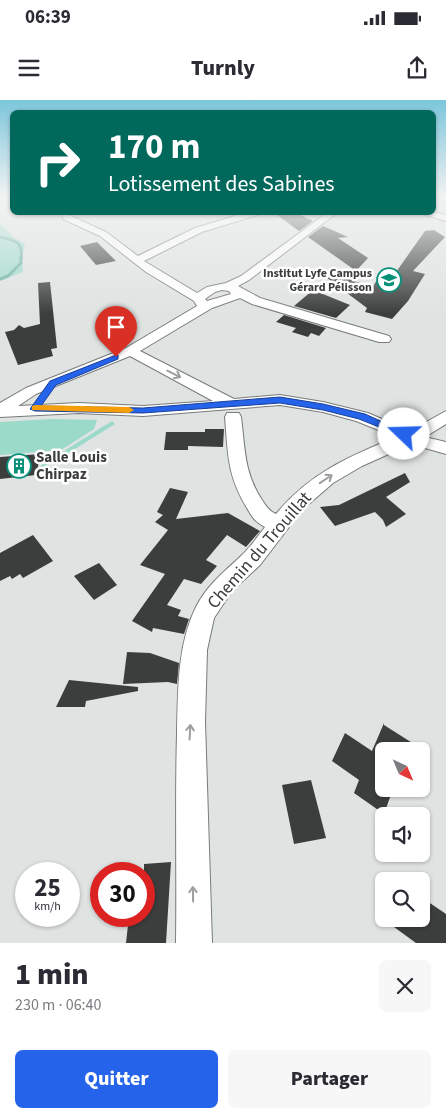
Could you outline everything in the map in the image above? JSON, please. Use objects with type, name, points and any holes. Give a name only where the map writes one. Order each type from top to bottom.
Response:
[{"type":"street","points":[[105,235],[138,260],[203,299]]},
{"type":"street","points":[[138,260],[183,235]]},
{"type":"street","points":[[234,292],[245,278],[303,235]]},
{"type":"street","points":[[0,411],[31,392],[131,350],[181,320],[203,299],[234,292],[256,301],[384,339]]},
{"type":"street","points":[[131,350],[144,360],[231,410]]},
{"type":"street","points":[[35,409],[53,383]]},
{"type":"street","points":[[0,411],[35,409],[231,410],[280,400],[362,416],[427,444],[446,448]]},
{"type":"street","points":[[231,410],[238,470],[244,489],[263,517],[278,524]]},
{"type":"street","name":"Chemin du Trouillat","points":[[194,943],[190,740],[195,651],[204,613],[227,581],[251,561],[278,524],[301,498],[326,478],[362,459],[414,437],[432,427],[446,416]]},
{"type":"green space","points":[[0,235],[11,235],[25,244],[22,258],[23,272],[0,281]]},
{"type":"green space","points":[[52,419],[97,420],[94,429],[61,450],[0,455],[0,422]]},
{"type":"green space","points":[[112,421],[115,424],[44,468],[40,466]]},
{"type":"building","points":[[310,235],[344,235],[348,237],[338,238],[368,258],[356,271],[308,237]]},
{"type":"building","points":[[422,235],[445,237],[413,271],[425,274],[408,301],[392,319],[365,312],[367,308],[319,272],[322,268],[372,288],[377,280],[389,282]]},
{"type":"building","points":[[97,242],[116,261],[96,265],[80,246]]},
{"type":"building","points":[[50,282],[57,348],[51,349],[53,356],[18,365],[5,332],[14,330],[19,325],[24,328],[40,324],[38,283]]},
{"type":"building","points":[[313,290],[350,305],[336,318],[294,306]]},
{"type":"building","points":[[284,315],[326,328],[319,336],[311,333],[308,337],[292,332],[296,328],[276,322]]},
{"type":"building","points":[[205,429],[224,429],[223,447],[188,446],[188,450],[164,450],[166,432],[205,432]]},
{"type":"building","name":"Salle Louis Chirpaz","points":[[41,454],[36,475],[0,479],[0,457]]},
{"type":"building","points":[[405,473],[410,482],[386,497],[406,514],[386,527],[383,520],[375,512],[335,526],[320,507],[339,505]]},
{"type":"building","points":[[170,488],[188,492],[176,519],[228,513],[260,531],[246,547],[227,535],[206,560],[217,566],[201,584],[184,579],[167,605],[181,610],[178,616],[189,619],[184,634],[153,628],[152,632],[132,621],[165,574],[140,565],[168,530],[155,522],[163,515],[157,512]]},
{"type":"building","points":[[33,535],[53,561],[23,578],[20,574],[12,579],[10,576],[0,581],[0,553]]},
{"type":"building","points":[[99,563],[117,585],[94,600],[74,576]]},
{"type":"building","points":[[127,652],[150,653],[179,663],[177,684],[168,682],[123,684]]},
{"type":"building","points":[[69,680],[138,687],[138,691],[86,701],[85,707],[56,707]]},
{"type":"building","points":[[384,723],[384,725],[411,742],[376,742]]},
{"type":"building","points":[[345,733],[372,751],[375,744],[375,798],[390,798],[387,807],[375,808],[354,793],[359,780],[332,761]]},
{"type":"building","points":[[311,780],[326,838],[294,844],[282,785]]},
{"type":"building","points":[[171,862],[166,943],[126,943],[128,927],[155,927],[155,863]]},
{"type":"building","points":[[430,903],[446,914],[446,943],[416,943],[394,927],[430,927]]},
{"type":"waterway","points":[[0,237],[16,242],[21,248],[21,263],[8,276],[0,279]]},
{"type":"slow traffic","points":[[35,408],[129,410]]},
{"type":"place","name":"Institut Lyfe Campus Gérard Pélisson","points":[[389,280]]},
{"type":"place","name":"Salle Louis Chirpaz","points":[[19,466]]},
{"type":"route","points":[[116,357],[53,383],[35,409],[79,408],[143,411],[256,400],[280,400],[362,416],[404,434]]}]
